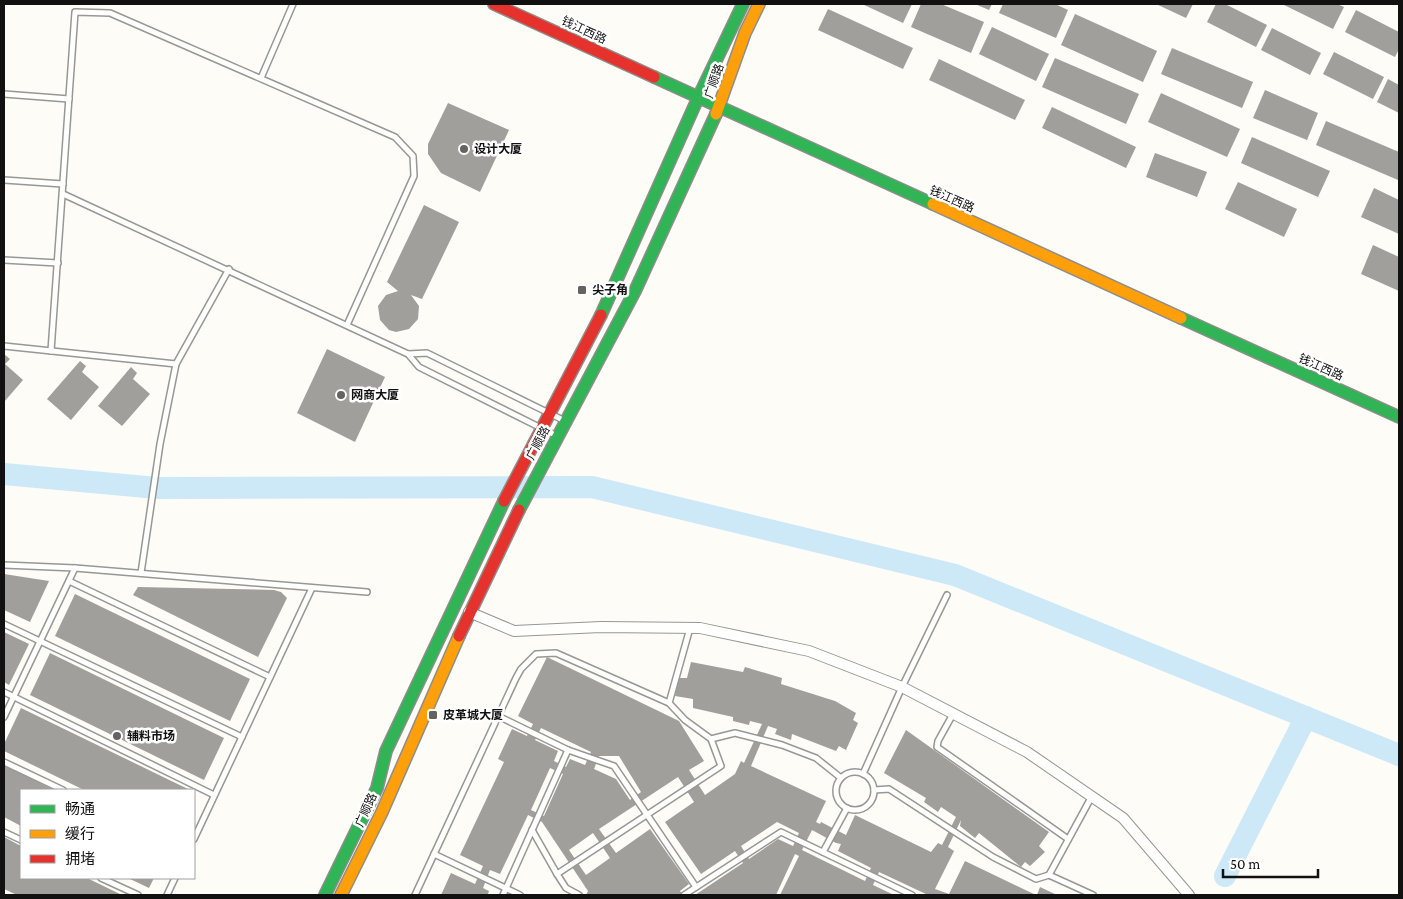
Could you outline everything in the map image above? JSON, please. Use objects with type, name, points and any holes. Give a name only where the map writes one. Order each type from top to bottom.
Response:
[{"type":"main road","name":"钱江西路","points":[[494,4],[1399,417]]},
{"type":"main road","name":"广顺路","points":[[325,895],[377,788],[386,751],[493,522],[613,292],[698,98],[743,4]]},
{"type":"main road","name":"广顺路","points":[[341,895],[382,812],[469,612],[508,530],[635,291],[719,108],[745,33],[759,4]]},
{"type":"street","points":[[469,612],[514,631],[601,627],[700,628],[809,651],[902,687],[954,712],[1027,752],[1123,818],[1189,895]]},
{"type":"street","points":[[1174,895],[1180,885]]},
{"type":"lane","points":[[261,78],[293,4]]},
{"type":"lane","points":[[52,351],[75,12],[110,12],[395,137],[412,156],[414,176],[347,325]]},
{"type":"lane","points":[[4,94],[69,99]]},
{"type":"lane","points":[[4,180],[63,184]]},
{"type":"lane","points":[[63,194],[229,269],[408,354],[419,367],[557,436]]},
{"type":"lane","points":[[4,260],[58,263]]},
{"type":"lane","points":[[141,573],[160,444],[176,364],[229,269]]},
{"type":"lane","points":[[4,346],[176,364]]},
{"type":"lane","points":[[408,354],[427,353],[566,421]]},
{"type":"lane","points":[[4,565],[75,568],[367,592]]},
{"type":"lane","points":[[4,717],[75,568]]},
{"type":"lane","points":[[69,581],[270,677]]},
{"type":"lane","points":[[195,837],[312,588]]},
{"type":"lane","points":[[863,774],[902,687],[947,595]]},
{"type":"lane","points":[[4,624],[242,737]]},
{"type":"lane","points":[[669,703],[690,628]]},
{"type":"lane","points":[[414,895],[521,668],[536,654],[556,653],[669,703],[685,720],[712,739],[721,766],[557,874]]},
{"type":"lane","points":[[4,692],[214,795]]},
{"type":"lane","points":[[954,712],[938,741],[937,747],[1068,839]]},
{"type":"lane","points":[[498,716],[568,750],[614,766],[696,887]]},
{"type":"lane","points":[[712,739],[735,732],[782,746],[816,758],[842,778]]},
{"type":"lane","points":[[503,895],[568,750]]},
{"type":"lane","points":[[4,762],[61,789]]},
{"type":"lane","points":[[852,772],[863,774],[868,778],[874,790],[873,796],[866,806],[860,809],[847,808],[838,800],[836,794],[838,783],[852,772]]},
{"type":"lane","points":[[874,790],[889,789],[993,857],[1036,879],[1049,875],[1093,895]]},
{"type":"lane","points":[[1049,875],[1092,796]]},
{"type":"lane","points":[[823,852],[847,808]]},
{"type":"lane","points":[[532,830],[566,888],[579,895]]},
{"type":"lane","points":[[4,832],[20,840]]},
{"type":"lane","points":[[684,895],[780,832],[912,895]]},
{"type":"lane","points":[[434,854],[520,895]]},
{"type":"lane","points":[[103,879],[138,895]]},
{"type":"lane","points":[[167,895],[175,879]]},
{"type":"building","points":[[862,4],[912,4],[903,23]]},
{"type":"building","points":[[921,4],[941,4],[984,22],[971,53],[911,27]]},
{"type":"building","points":[[975,4],[992,4],[989,10]]},
{"type":"building","points":[[1003,4],[1055,4],[1068,10],[1056,38],[999,13]]},
{"type":"building","points":[[1156,4],[1193,4],[1186,18]]},
{"type":"building","points":[[1216,4],[1225,4],[1267,25],[1256,47],[1207,22]]},
{"type":"building","points":[[1282,4],[1337,4],[1344,7],[1333,29]]},
{"type":"building","points":[[828,9],[913,48],[903,69],[818,30]]},
{"type":"building","points":[[1356,10],[1399,32],[1399,49],[1395,57],[1345,32]]},
{"type":"building","points":[[1075,14],[1157,51],[1143,82],[1061,45]]},
{"type":"building","points":[[992,27],[1049,54],[1036,81],[979,54]]},
{"type":"building","points":[[1272,28],[1321,53],[1310,75],[1261,50]]},
{"type":"building","points":[[1172,48],[1253,82],[1242,108],[1161,74]]},
{"type":"building","points":[[1334,52],[1384,77],[1373,99],[1323,74]]},
{"type":"building","points":[[1055,58],[1139,94],[1126,124],[1042,87]]},
{"type":"building","points":[[939,59],[1025,100],[1015,120],[929,80]]},
{"type":"building","points":[[1388,79],[1399,85],[1399,113],[1377,102]]},
{"type":"building","points":[[1265,90],[1318,113],[1307,140],[1253,118]]},
{"type":"building","points":[[1161,93],[1240,129],[1227,157],[1148,122]]},
{"type":"building","name":"设计大厦","points":[[448,103],[509,130],[480,192],[441,173],[428,154],[428,144]]},
{"type":"building","points":[[1052,107],[1136,147],[1126,168],[1042,128]]},
{"type":"building","points":[[1326,121],[1399,152],[1398,180],[1316,145]]},
{"type":"building","points":[[1252,137],[1330,171],[1318,197],[1241,163]]},
{"type":"building","points":[[1155,153],[1207,172],[1197,197],[1146,177]]},
{"type":"building","points":[[1238,182],[1297,209],[1284,237],[1225,209]]},
{"type":"building","points":[[1374,188],[1399,200],[1399,234],[1361,217]]},
{"type":"building","points":[[424,205],[459,222],[422,299],[411,295],[419,306],[418,319],[409,329],[396,332],[389,330],[380,320],[378,306],[386,295],[398,291],[387,282]]},
{"type":"building","points":[[1373,245],[1399,257],[1399,291],[1361,274]]},
{"type":"building","name":"网商大厦","points":[[327,349],[385,377],[355,442],[297,413]]},
{"type":"building","points":[[4,354],[10,359],[5,364],[23,380],[4,402]]},
{"type":"building","points":[[80,361],[86,366],[82,372],[99,387],[71,420],[47,399]]},
{"type":"building","points":[[131,367],[137,373],[133,379],[150,394],[122,426],[98,406]]},
{"type":"building","points":[[4,574],[49,581],[30,622],[4,610]]},
{"type":"building","points":[[138,587],[274,590],[281,592],[287,598],[258,657],[133,595]]},
{"type":"building","points":[[75,594],[250,679],[230,721],[55,636]]},
{"type":"building","points":[[4,632],[29,644],[9,685],[4,682]]},
{"type":"building","points":[[50,653],[224,738],[204,780],[30,695]]},
{"type":"building","points":[[547,657],[679,721],[704,761],[689,770],[705,795],[735,774],[741,761],[744,763],[762,724],[750,721],[749,725],[733,721],[733,717],[693,708],[693,699],[675,696],[679,678],[687,678],[691,662],[743,672],[745,667],[782,678],[781,684],[835,701],[856,713],[853,720],[858,723],[846,750],[839,746],[836,751],[792,734],[791,740],[775,734],[777,729],[768,726],[751,766],[826,801],[816,822],[820,824],[821,822],[846,835],[855,815],[931,852],[938,843],[942,845],[956,817],[941,807],[938,812],[924,802],[926,798],[884,773],[906,730],[1049,832],[1039,846],[1045,852],[1030,866],[1025,862],[1021,867],[979,833],[975,838],[960,826],[961,820],[948,847],[954,851],[935,889],[949,894],[965,861],[1036,895],[928,895],[879,872],[873,885],[894,895],[780,895],[799,856],[795,854],[776,895],[695,895],[743,863],[735,851],[701,874],[665,822],[694,802],[678,777],[599,829],[616,853],[650,829],[689,884],[680,891],[683,895],[586,895],[588,891],[542,822],[528,815],[500,874],[490,870],[483,888],[489,891],[488,894],[491,895],[441,895],[451,873],[475,884],[483,866],[460,855],[504,762],[498,759],[512,729],[527,736],[533,724],[518,716]],"holes":[[[541,728],[591,752],[585,765],[570,759],[566,767],[554,761],[558,751],[535,740]],[[599,756],[619,756],[641,792],[630,800],[616,779],[594,769]],[[550,768],[563,774],[544,816],[531,810]],[[777,822],[799,833],[793,846],[778,839],[749,859],[741,846]],[[812,830],[841,844],[838,851],[871,868],[865,881],[802,850]],[[593,833],[610,858],[586,875],[569,850]]]},
{"type":"building","points":[[21,708],[188,789],[82,789],[4,751],[4,744]]},
{"type":"building","points":[[4,765],[52,789],[20,789],[20,825],[4,817]]},
{"type":"building","points":[[4,837],[20,845],[20,879],[89,879],[122,895],[17,895],[4,889]]},
{"type":"building","points":[[130,879],[154,879],[149,888]]},
{"type":"building","points":[[1040,887],[1057,895],[1037,895]]},
{"type":"waterway","points":[[4,474],[157,488],[592,487],[955,575],[1399,755]]},
{"type":"waterway","points":[[1225,876],[1306,717]]},
{"type":"traffic: fast","points":[[601,315],[698,98],[743,4]]},
{"type":"traffic: fast","points":[[654,77],[933,204]]},
{"type":"traffic: fast","points":[[519,510],[635,291],[716,114]]},
{"type":"traffic: fast","points":[[1181,318],[1399,417]]},
{"type":"traffic: fast","points":[[325,895],[377,788],[386,751],[504,501]]},
{"type":"traffic: slow","points":[[716,114],[745,33],[759,4]]},
{"type":"traffic: slow","points":[[933,204],[1181,318]]},
{"type":"traffic: slow","points":[[341,895],[382,812],[459,636]]},
{"type":"traffic: jam","points":[[494,4],[654,77]]},
{"type":"traffic: jam","points":[[504,501],[601,315]]},
{"type":"traffic: jam","points":[[459,636],[519,510]]},
{"type":"place","name":"设计大厦","points":[[464,149]]},
{"type":"place","name":"尖子角","points":[[582,290]]},
{"type":"place","name":"网商大厦","points":[[341,395]]},
{"type":"place","name":"皮革城大厦","points":[[433,715]]},
{"type":"place","name":"辅料市场","points":[[117,736]]}]
